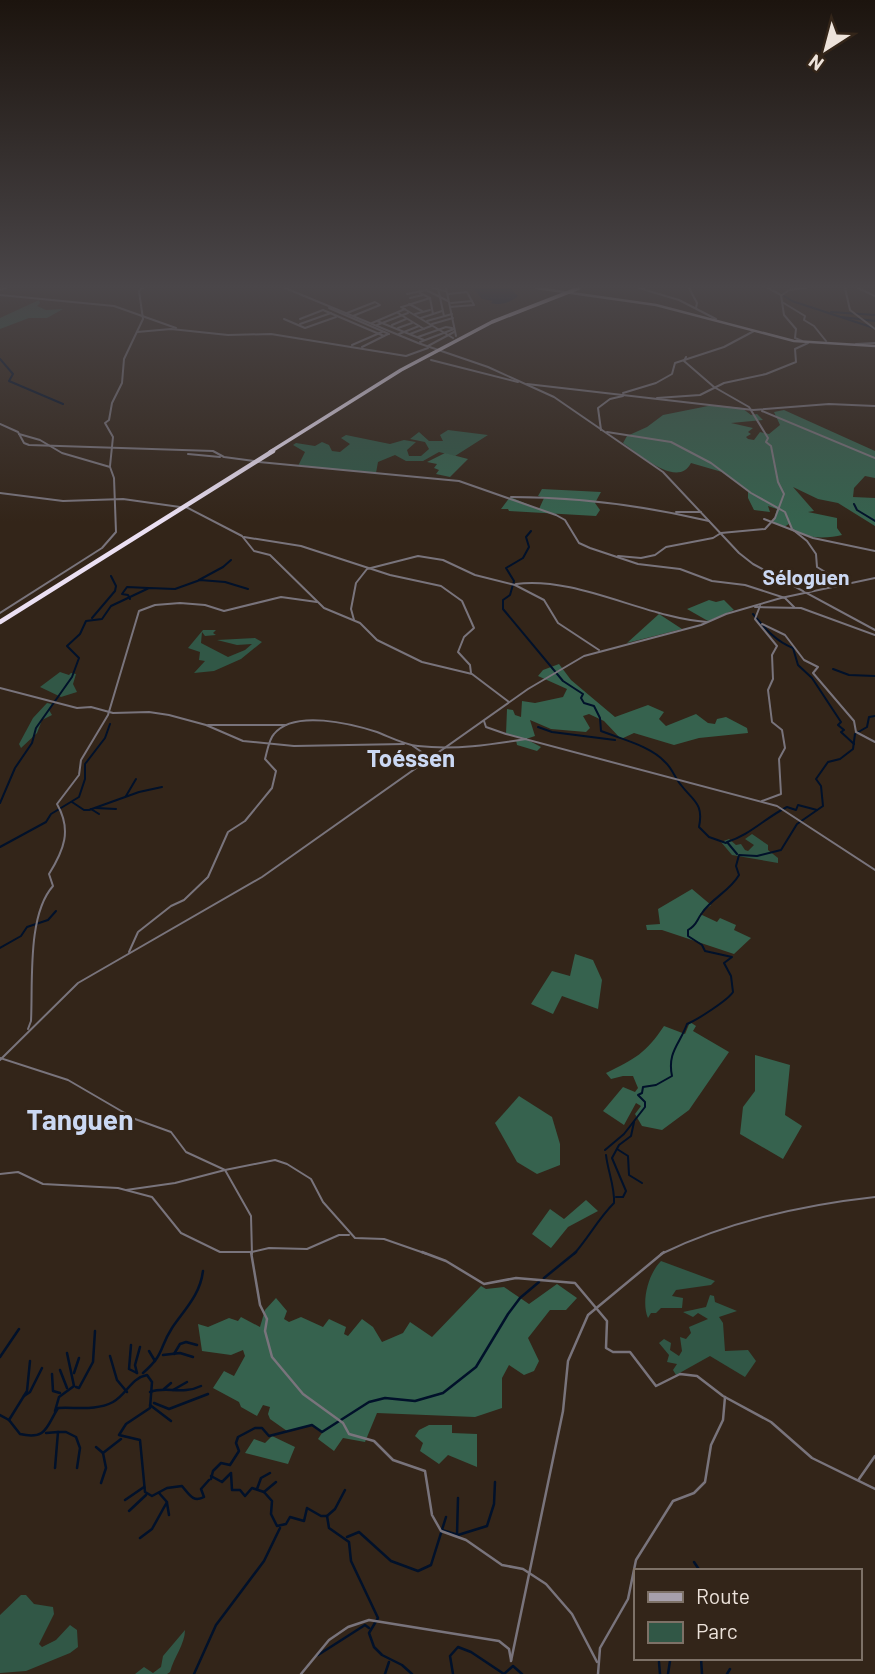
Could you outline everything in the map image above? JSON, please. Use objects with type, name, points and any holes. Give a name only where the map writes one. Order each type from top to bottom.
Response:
[{"type":"highway","points":[[0,618],[403,366]]},
{"type":"street","points":[[0,618],[105,545],[116,532],[114,478],[110,467],[112,432],[105,423],[110,418],[112,403],[122,383],[123,366]]},
{"type":"street","points":[[453,366],[498,379],[750,410],[829,404],[875,406]]},
{"type":"street","points":[[479,366],[554,397],[663,472],[753,564],[875,630]]},
{"type":"street","points":[[602,430],[598,408],[621,394],[657,383],[672,374],[674,366]]},
{"type":"street","points":[[614,555],[641,558],[655,555],[666,547],[713,538],[721,533],[765,529],[773,523],[784,494],[778,482],[771,446],[766,442],[768,438],[750,410],[714,387],[690,366]]},
{"type":"street","points":[[649,397],[696,395],[741,378],[766,374],[787,366]]},
{"type":"street","points":[[616,397],[627,395]]},
{"type":"street","points":[[757,410],[875,458]]},
{"type":"street","points":[[0,424],[31,436],[62,453],[110,467]]},
{"type":"street","points":[[602,430],[679,445],[786,514],[793,530],[807,541],[816,554],[817,567],[845,584]]},
{"type":"street","points":[[19,433],[24,443],[184,452],[213,451],[224,457]]},
{"type":"street","points":[[184,452],[194,456],[459,481],[560,517],[579,543],[638,564],[684,570],[712,580],[745,585],[783,598],[794,607]]},
{"type":"street","points":[[0,493],[63,501],[114,498],[191,508],[256,541],[301,546],[395,577],[441,586],[457,596],[474,628],[464,637],[458,652],[470,665],[472,674]]},
{"type":"street","points":[[505,496],[542,497],[671,512],[710,521]]},
{"type":"street","points":[[671,512],[702,512]]},
{"type":"street","points":[[764,519],[813,538],[875,551]]},
{"type":"street","points":[[242,536],[254,551],[270,555],[317,602],[354,621],[377,640],[430,665],[472,674],[510,703]]},
{"type":"street","points":[[354,621],[351,609],[356,583],[371,567],[426,556],[482,577],[515,584],[544,600],[546,609],[559,624],[600,651]]},
{"type":"street","points":[[597,1662],[584,1633],[561,1597],[531,1573],[502,1565],[466,1540],[444,1533],[432,1515],[425,1471],[393,1460],[374,1441],[349,1434],[343,1423],[303,1394],[275,1363],[265,1331],[267,1319],[260,1305],[251,1252],[250,1212],[225,1170],[186,1152],[171,1132],[135,1119],[68,1080],[0,1059],[78,983],[262,877],[546,678],[584,656],[709,622],[783,598],[875,578]]},
{"type":"street","points":[[515,584],[531,582],[626,601],[642,609],[691,621],[709,622]]},
{"type":"street","points":[[26,1033],[31,1021],[37,916],[53,886],[49,874],[58,860],[68,831],[57,804],[79,775],[81,760],[100,732],[109,711],[140,609],[180,603],[205,605],[224,611],[281,597],[317,602]]},
{"type":"street","points":[[760,606],[755,618],[777,646],[772,655],[773,679],[768,690],[768,706],[772,722],[782,730],[785,748],[779,759],[782,793],[761,801]]},
{"type":"street","points":[[752,607],[794,607],[838,619],[875,635]]},
{"type":"street","points":[[758,622],[785,635],[804,660],[818,667],[814,670],[815,675],[854,721],[856,732],[875,742]]},
{"type":"street","points":[[0,688],[66,703],[72,707],[153,712],[206,725],[236,740],[295,746],[494,745],[526,738]]},
{"type":"street","points":[[206,725],[287,725],[308,720],[331,721],[379,732],[408,744],[423,753],[426,762]]},
{"type":"street","points":[[484,721],[485,726],[493,730],[786,810],[875,870]]},
{"type":"street","points":[[128,953],[138,932],[171,906],[184,900],[208,877],[229,831],[243,823],[272,788],[276,771],[265,759],[273,734],[287,725]]},
{"type":"street","points":[[126,1190],[275,1160],[311,1179],[323,1202],[350,1235]]},
{"type":"street","points":[[0,1174],[21,1172],[43,1184],[126,1190],[152,1197],[181,1233],[212,1249],[229,1253],[269,1248],[307,1249],[339,1235],[350,1235],[363,1240],[384,1240],[446,1261],[484,1284],[516,1278],[575,1283],[607,1321],[606,1348],[612,1352],[631,1352],[656,1386],[671,1377],[690,1374],[697,1376],[725,1397],[768,1419],[812,1458],[875,1489]]},
{"type":"street","points":[[300,1674],[312,1655],[326,1642],[358,1622],[369,1620],[499,1641],[509,1649],[511,1661],[563,1411],[568,1362],[588,1315],[661,1254],[697,1237],[818,1203],[875,1197]]},
{"type":"street","points":[[598,1674],[600,1648],[628,1598],[634,1566],[648,1539],[673,1501],[694,1493],[705,1482],[711,1445],[723,1420],[725,1397]]},
{"type":"street","points":[[858,1480],[875,1456]]},
{"type":"green space","points":[[713,405],[742,408],[751,415],[757,414],[763,420],[731,423],[753,428],[748,432],[751,434],[746,437],[748,439],[754,440],[760,432],[769,434],[780,425],[774,412],[784,410],[875,451],[875,478],[865,476],[854,488],[853,497],[875,498],[875,526],[838,503],[818,499],[793,487],[814,511],[808,512],[837,518],[837,528],[842,535],[806,536],[789,524],[784,527],[773,523],[777,509],[768,506],[770,512],[754,510],[748,498],[748,491],[722,472],[691,463],[685,470],[668,471],[623,443],[627,436],[647,427],[663,415]]},
{"type":"green space","points":[[448,430],[488,435],[455,456],[439,452],[423,461],[406,461],[395,455],[378,462],[376,473],[298,466],[305,452],[293,445],[296,443],[315,446],[322,442],[329,445],[332,451],[340,452],[350,444],[341,438],[346,435],[390,444],[404,440],[416,442],[407,450],[409,456],[421,456],[429,449],[425,442],[410,439],[419,432],[429,441],[443,441],[440,435]]},
{"type":"green space","points":[[445,453],[468,459],[450,477],[436,474],[439,470],[434,468],[437,464],[427,462]]},
{"type":"green space","points":[[542,489],[601,492],[595,503],[600,510],[596,516],[501,509],[510,497],[539,509],[544,498],[538,496]]},
{"type":"green space","points":[[709,600],[724,600],[734,610],[708,621],[687,609]]},
{"type":"green space","points":[[659,614],[682,629],[627,643]]},
{"type":"green space","points":[[203,630],[216,630],[213,633],[216,635],[205,636],[202,632],[201,643],[228,657],[252,644],[237,645],[217,640],[255,638],[262,642],[241,659],[214,671],[194,673],[205,661],[199,660],[200,652],[188,648]]},
{"type":"green space","points":[[559,664],[571,680],[615,717],[648,705],[664,712],[659,719],[666,726],[696,714],[708,723],[715,724],[717,719],[726,717],[747,728],[748,733],[699,738],[674,745],[634,733],[621,739],[604,721],[589,714],[583,716],[590,728],[586,732],[551,729],[530,720],[535,736],[526,739],[541,747],[537,751],[517,745],[516,740],[523,739],[506,734],[507,709],[513,710],[515,715],[521,717],[522,701],[535,703],[563,697],[567,689],[538,676],[543,670]]},
{"type":"green space","points":[[60,672],[76,674],[73,684],[77,692],[61,697],[40,687]]},
{"type":"green space","points":[[47,703],[52,704],[49,710],[52,715],[42,720],[37,733],[21,748],[19,744],[33,718]]},
{"type":"green space","points":[[752,834],[768,845],[768,850],[778,858],[778,863],[732,855],[721,842],[729,839],[736,845],[741,844],[748,851],[754,845],[745,839]]},
{"type":"green space","points":[[692,889],[711,905],[700,914],[717,922],[720,918],[736,925],[734,930],[751,938],[734,954],[662,930],[647,930],[646,925],[660,924],[658,909]]},
{"type":"green space","points":[[575,954],[593,960],[602,980],[598,1009],[562,996],[553,1014],[531,1004],[552,971],[570,976]]},
{"type":"green space","points":[[690,1022],[696,1026],[693,1031],[729,1052],[689,1110],[662,1130],[642,1126],[635,1114],[641,1106],[636,1103],[624,1125],[603,1111],[623,1087],[635,1092],[638,1088],[633,1076],[611,1079],[606,1073],[639,1054],[664,1026],[685,1034]]},
{"type":"green space","points":[[755,1055],[790,1065],[785,1115],[802,1126],[783,1159],[740,1134],[743,1107],[755,1091]]},
{"type":"green space","points":[[519,1096],[552,1117],[560,1144],[560,1165],[537,1174],[517,1162],[495,1123]]},
{"type":"green space","points":[[586,1200],[598,1211],[568,1227],[551,1248],[532,1234],[550,1209],[564,1219]]},
{"type":"green space","points":[[661,1261],[715,1281],[711,1285],[676,1290],[672,1296],[683,1298],[682,1308],[661,1308],[656,1313],[651,1313],[648,1318],[645,1304],[647,1288],[652,1273]]},
{"type":"green space","points":[[557,1284],[577,1298],[566,1310],[550,1310],[528,1338],[539,1361],[534,1371],[524,1375],[509,1365],[502,1378],[502,1408],[475,1417],[377,1413],[365,1442],[343,1438],[334,1451],[318,1439],[322,1433],[312,1425],[287,1431],[270,1419],[270,1407],[263,1405],[257,1416],[241,1407],[239,1402],[213,1388],[224,1371],[234,1376],[245,1356],[243,1350],[231,1355],[202,1351],[198,1324],[208,1327],[229,1318],[238,1321],[241,1317],[260,1327],[265,1310],[276,1298],[287,1311],[284,1319],[289,1322],[301,1317],[323,1327],[329,1319],[346,1327],[344,1334],[348,1336],[362,1319],[373,1327],[382,1342],[403,1333],[410,1322],[432,1337],[481,1286],[486,1289],[504,1287],[529,1304]]},
{"type":"green space","points":[[710,1295],[714,1296],[715,1302],[737,1311],[719,1317],[723,1323],[725,1351],[748,1350],[756,1361],[745,1377],[710,1356],[676,1375],[673,1370],[677,1364],[667,1362],[669,1355],[659,1343],[664,1339],[671,1343],[670,1350],[679,1356],[682,1351],[680,1337],[686,1339],[691,1333],[689,1327],[708,1319],[698,1313],[693,1317],[683,1312],[706,1307]]},
{"type":"green space","points":[[429,1425],[452,1425],[452,1433],[477,1434],[477,1467],[448,1455],[439,1464],[420,1451],[423,1443],[415,1436],[419,1430]]},
{"type":"green space","points":[[272,1436],[295,1447],[288,1464],[245,1453],[254,1439],[265,1443]]},
{"type":"green space","points":[[21,1595],[26,1595],[34,1604],[53,1607],[54,1614],[39,1644],[42,1647],[56,1640],[70,1625],[77,1630],[78,1647],[26,1671],[0,1673],[0,1615]]},
{"type":"green space","points":[[185,1630],[170,1672],[167,1674],[135,1674],[144,1667],[153,1673],[161,1667],[163,1656]]},
{"type":"waterway","points":[[6,366],[13,374],[9,381],[63,404]]},
{"type":"waterway","points":[[854,504],[857,510],[875,521]]},
{"type":"waterway","points":[[531,531],[526,537],[529,547],[523,558],[506,568],[514,581],[510,595],[503,600],[503,609],[563,681],[583,694],[581,698],[584,703],[594,706],[600,718],[601,731],[644,747],[659,756],[699,807],[699,827],[709,837],[726,843]]},
{"type":"waterway","points":[[199,580],[231,560]]},
{"type":"waterway","points":[[92,618],[115,591],[116,586],[111,576]]},
{"type":"waterway","points":[[129,597],[149,588],[175,589],[200,580],[225,582],[248,589]]},
{"type":"waterway","points":[[129,597],[122,594],[127,587],[148,588]]},
{"type":"waterway","points":[[0,803],[15,768],[32,743],[36,728],[72,677],[79,658],[67,646],[80,634],[86,621],[102,619],[111,606],[129,597]]},
{"type":"waterway","points":[[753,614],[776,638],[793,648],[798,665],[812,678],[841,722],[838,725],[844,730],[841,732],[854,744]]},
{"type":"waterway","points":[[833,669],[849,675],[875,676]]},
{"type":"waterway","points":[[854,744],[855,734],[867,727],[869,717],[875,716]]},
{"type":"waterway","points":[[0,847],[46,822],[51,814],[79,797],[85,779],[85,764],[105,738],[110,724]]},
{"type":"waterway","points":[[538,727],[552,732],[615,740]]},
{"type":"waterway","points":[[605,1150],[624,1134],[645,1107],[645,1102],[638,1095],[642,1093],[643,1087],[656,1085],[672,1076],[673,1054],[687,1024],[712,1010],[733,992],[731,976],[724,963],[732,957],[705,951],[702,945],[688,936],[688,930],[695,925],[706,908],[735,881],[739,875],[736,866],[739,855],[757,856],[781,850],[797,824],[823,806],[821,786],[816,779],[828,762],[840,759],[853,749],[854,744]]},
{"type":"waterway","points":[[126,796],[136,779]]},
{"type":"waterway","points":[[91,809],[139,792],[162,787]]},
{"type":"waterway","points":[[72,802],[84,810],[91,809]]},
{"type":"waterway","points":[[737,854],[727,842],[787,807],[796,810],[798,805],[817,810]]},
{"type":"waterway","points":[[96,808],[116,809]]},
{"type":"waterway","points":[[91,809],[99,814]]},
{"type":"waterway","points":[[0,948],[21,936],[27,927],[48,920],[56,911]]},
{"type":"waterway","points":[[616,1197],[623,1197],[626,1191],[612,1158],[619,1145],[631,1136],[634,1122]]},
{"type":"waterway","points":[[617,1149],[628,1156],[629,1175],[642,1183]]},
{"type":"waterway","points":[[575,1253],[614,1203],[606,1155]]},
{"type":"waterway","points":[[544,1278],[575,1253]]},
{"type":"waterway","points":[[155,1360],[172,1328],[195,1295],[203,1271]]},
{"type":"waterway","points":[[212,1476],[221,1463],[230,1465],[239,1451],[236,1443],[238,1437],[255,1428],[262,1428],[269,1436],[312,1425],[322,1432],[369,1402],[385,1398],[415,1401],[443,1393],[476,1367],[508,1314],[520,1298],[539,1282]]},
{"type":"waterway","points":[[0,1357],[19,1329]]},
{"type":"waterway","points":[[76,1387],[79,1388],[93,1362],[95,1331]]},
{"type":"waterway","points":[[174,1354],[180,1344],[186,1342],[197,1345]]},
{"type":"waterway","points":[[131,1345],[129,1369],[137,1373],[135,1365],[140,1347]]},
{"type":"waterway","points":[[149,1351],[155,1360]]},
{"type":"waterway","points":[[55,1411],[59,1397],[74,1386],[67,1353]]},
{"type":"waterway","points":[[163,1355],[174,1354]]},
{"type":"waterway","points":[[174,1354],[193,1357]]},
{"type":"waterway","points":[[110,1356],[117,1380],[126,1391]]},
{"type":"waterway","points":[[74,1373],[79,1358]]},
{"type":"waterway","points":[[143,1373],[155,1360]]},
{"type":"waterway","points":[[9,1420],[27,1391],[30,1361]]},
{"type":"waterway","points":[[24,1396],[30,1392],[42,1368]]},
{"type":"waterway","points":[[60,1370],[67,1388]]},
{"type":"waterway","points":[[52,1374],[53,1391],[60,1393]]},
{"type":"waterway","points":[[126,1391],[137,1379],[147,1375],[152,1382],[151,1392]]},
{"type":"waterway","points":[[173,1390],[187,1382]]},
{"type":"waterway","points":[[164,1389],[171,1383]]},
{"type":"waterway","points":[[173,1390],[188,1390],[201,1386]]},
{"type":"waterway","points":[[151,1392],[173,1390]]},
{"type":"waterway","points":[[9,1420],[20,1434],[36,1435],[45,1430],[58,1408],[93,1408],[107,1405],[126,1391]]},
{"type":"waterway","points":[[150,1405],[151,1392]]},
{"type":"waterway","points":[[154,1403],[169,1409],[208,1394]]},
{"type":"waterway","points":[[150,1405],[171,1421]]},
{"type":"waterway","points":[[150,1405],[150,1408],[126,1424],[119,1435],[140,1440],[145,1492],[152,1496],[167,1488],[182,1486],[192,1497],[200,1499],[204,1497],[201,1489],[209,1480]]},
{"type":"waterway","points":[[0,1415],[9,1420]]},
{"type":"waterway","points":[[46,1433],[58,1432]]},
{"type":"waterway","points":[[55,1468],[58,1432]]},
{"type":"waterway","points":[[58,1432],[66,1432],[76,1437],[80,1448],[77,1468]]},
{"type":"waterway","points":[[103,1453],[121,1439]]},
{"type":"waterway","points":[[96,1447],[103,1453]]},
{"type":"waterway","points":[[101,1483],[106,1468],[103,1453]]},
{"type":"waterway","points":[[212,1476],[222,1482],[231,1473],[232,1490],[240,1490],[245,1496],[252,1488],[264,1492]]},
{"type":"waterway","points":[[257,1489],[261,1478],[270,1473]]},
{"type":"waterway","points":[[264,1492],[276,1482]]},
{"type":"waterway","points":[[457,1535],[487,1526],[494,1504],[495,1482]]},
{"type":"waterway","points":[[125,1500],[144,1487]]},
{"type":"waterway","points":[[327,1516],[335,1509],[345,1490]]},
{"type":"waterway","points":[[264,1492],[272,1501],[271,1514],[277,1526],[286,1524],[290,1517],[304,1521],[307,1508],[321,1516],[327,1516]]},
{"type":"waterway","points":[[140,1538],[152,1529],[167,1502],[159,1493]]},
{"type":"waterway","points":[[129,1511],[146,1495]]},
{"type":"waterway","points":[[457,1535],[458,1498]]},
{"type":"waterway","points":[[167,1503],[169,1515]]},
{"type":"waterway","points":[[327,1516],[329,1528],[349,1542],[351,1561],[378,1618],[369,1633],[374,1647],[412,1674]]},
{"type":"waterway","points":[[347,1537],[359,1532],[391,1561],[418,1571],[431,1565],[446,1517]]},
{"type":"waterway","points":[[194,1674],[216,1625],[264,1561],[280,1528]]},
{"type":"waterway","points":[[442,1530],[457,1535]]},
{"type":"waterway","points":[[694,1562],[699,1569]]},
{"type":"waterway","points":[[318,1655],[365,1625],[369,1628]]},
{"type":"waterway","points":[[453,1674],[450,1656],[458,1647],[471,1652],[504,1674],[513,1666],[522,1674]]},
{"type":"waterway","points":[[701,1660],[702,1674]]},
{"type":"waterway","points":[[668,1674],[670,1661]]},
{"type":"waterway","points":[[385,1674],[389,1662]]},
{"type":"waterway","points":[[659,1662],[660,1674]]},
{"type":"waterway","points":[[727,1674],[730,1669]]},
{"type":"district","name":"Séloguen","points":[[806,578]]},
{"type":"district","name":"Toéssen","points":[[411,759]]},
{"type":"district","name":"Tanguen","points":[[80,1120]]}]
